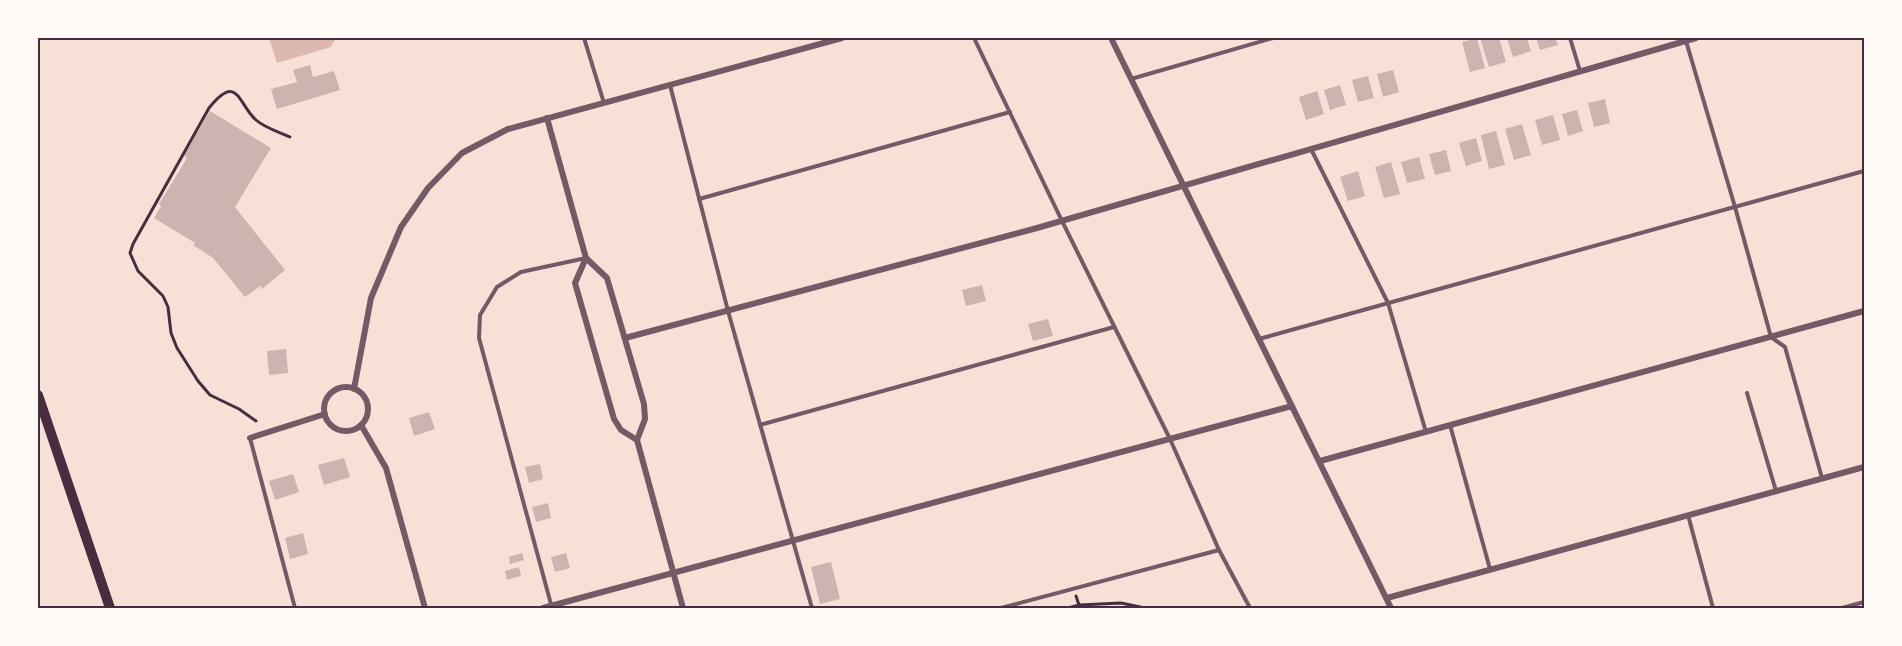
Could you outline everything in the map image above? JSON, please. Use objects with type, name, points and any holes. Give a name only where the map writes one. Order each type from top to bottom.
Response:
[{"type":"main road","points":[[38,395],[110,609]]},
{"type":"street","points":[[354,389],[371,298],[401,227],[428,188],[462,153],[508,129],[842,38]]},
{"type":"street","points":[[1111,38],[1391,609]]},
{"type":"street","points":[[625,338],[1184,187],[1696,38]]},
{"type":"street","points":[[547,118],[586,258],[607,278],[644,404],[645,419],[637,440],[683,609]]},
{"type":"street","points":[[586,258],[575,283],[614,418],[621,430],[637,440]]},
{"type":"street","points":[[1320,461],[1864,311]]},
{"type":"street","points":[[340,388],[354,389],[365,398],[367,412],[361,425],[350,431],[337,429],[331,425],[325,414],[326,401],[334,391],[340,388]]},
{"type":"street","points":[[543,609],[1292,406]]},
{"type":"street","points":[[250,438],[325,414]]},
{"type":"street","points":[[361,425],[386,468],[425,609]]},
{"type":"street","points":[[1387,598],[1864,466]]},
{"type":"lane","points":[[584,38],[604,103]]},
{"type":"lane","points":[[974,38],[1170,439],[1219,550],[1250,609]]},
{"type":"lane","points":[[1131,79],[1273,38]]},
{"type":"lane","points":[[1570,38],[1580,72]]},
{"type":"lane","points":[[1686,40],[1736,207],[1771,337],[1785,346],[1822,478]]},
{"type":"lane","points":[[670,85],[728,311],[812,609]]},
{"type":"lane","points":[[699,199],[1010,112]]},
{"type":"lane","points":[[1311,149],[1388,303],[1426,432]]},
{"type":"lane","points":[[1259,339],[1864,171]]},
{"type":"lane","points":[[552,608],[479,338],[480,315],[497,287],[521,272],[586,258]]},
{"type":"lane","points":[[760,425],[1114,327]]},
{"type":"lane","points":[[1747,393],[1776,491]]},
{"type":"lane","points":[[1450,425],[1491,570]]},
{"type":"lane","points":[[250,438],[296,609]]},
{"type":"lane","points":[[1688,515],[1713,609]]},
{"type":"lane","points":[[1001,609],[1219,550]]},
{"type":"lane","points":[[1842,609],[1864,602]]},
{"type":"path","points":[[256,421],[240,409],[210,396],[198,381],[177,348],[171,333],[168,307],[163,296],[144,279],[130,253],[203,119],[217,98],[227,92],[242,98],[255,119],[290,137]]},
{"type":"path","points":[[1074,589],[1079,605]]},
{"type":"path","points":[[1068,609],[1079,605],[1120,603],[1145,609]]},
{"type":"shaded area","points":[[269,38],[336,38],[331,47],[277,63]]},
{"type":"building","points":[[1477,38],[1485,68],[1470,72],[1462,42]]},
{"type":"building","points":[[1480,38],[1499,38],[1506,62],[1489,67]]},
{"type":"building","points":[[1507,38],[1527,38],[1531,51],[1513,57]]},
{"type":"building","points":[[1536,38],[1555,38],[1558,45],[1540,50]]},
{"type":"building","points":[[310,65],[313,77],[334,71],[340,90],[277,109],[271,89],[297,82],[293,70]]},
{"type":"building","points":[[1393,70],[1399,92],[1383,97],[1377,74]]},
{"type":"building","points":[[1368,76],[1374,98],[1358,102],[1352,80]]},
{"type":"building","points":[[1340,85],[1346,105],[1330,110],[1324,90]]},
{"type":"building","points":[[1317,91],[1324,114],[1306,120],[1299,97]]},
{"type":"building","points":[[1605,99],[1610,123],[1594,127],[1588,103]]},
{"type":"building","points":[[1577,110],[1583,131],[1568,136],[1562,114]]},
{"type":"building","points":[[210,111],[271,148],[235,207],[285,270],[262,289],[260,286],[245,297],[213,258],[193,245],[195,243],[154,218],[161,206],[159,204],[187,158],[184,156]]},
{"type":"building","points":[[1553,115],[1560,140],[1542,145],[1535,120]]},
{"type":"building","points":[[1522,124],[1531,155],[1514,160],[1505,129]]},
{"type":"building","points":[[1496,131],[1505,165],[1489,169],[1481,135]]},
{"type":"building","points":[[1476,138],[1482,161],[1466,166],[1459,143]]},
{"type":"building","points":[[1446,150],[1451,171],[1435,175],[1429,154]]},
{"type":"building","points":[[1419,157],[1425,179],[1407,183],[1401,162]]},
{"type":"building","points":[[1391,162],[1400,194],[1384,198],[1375,167]]},
{"type":"building","points":[[1358,171],[1365,196],[1348,201],[1340,177]]},
{"type":"building","points":[[982,285],[986,301],[966,306],[962,290]]},
{"type":"building","points":[[1048,319],[1053,336],[1033,341],[1028,324]]},
{"type":"building","points":[[286,349],[288,373],[269,375],[267,351]]},
{"type":"building","points":[[429,412],[435,429],[414,436],[409,418]]},
{"type":"building","points":[[344,458],[350,477],[324,485],[318,465]]},
{"type":"building","points":[[540,464],[543,479],[529,483],[525,467]]},
{"type":"building","points":[[293,474],[299,492],[275,500],[269,481]]},
{"type":"building","points":[[548,503],[551,518],[536,522],[532,507]]},
{"type":"building","points":[[303,533],[308,554],[290,559],[285,538]]},
{"type":"building","points":[[522,553],[524,560],[510,564],[509,557]]},
{"type":"building","points":[[566,553],[570,568],[555,572],[551,557]]},
{"type":"building","points":[[831,562],[840,599],[820,604],[811,567]]},
{"type":"building","points":[[519,567],[521,576],[507,580],[505,571]]}]
